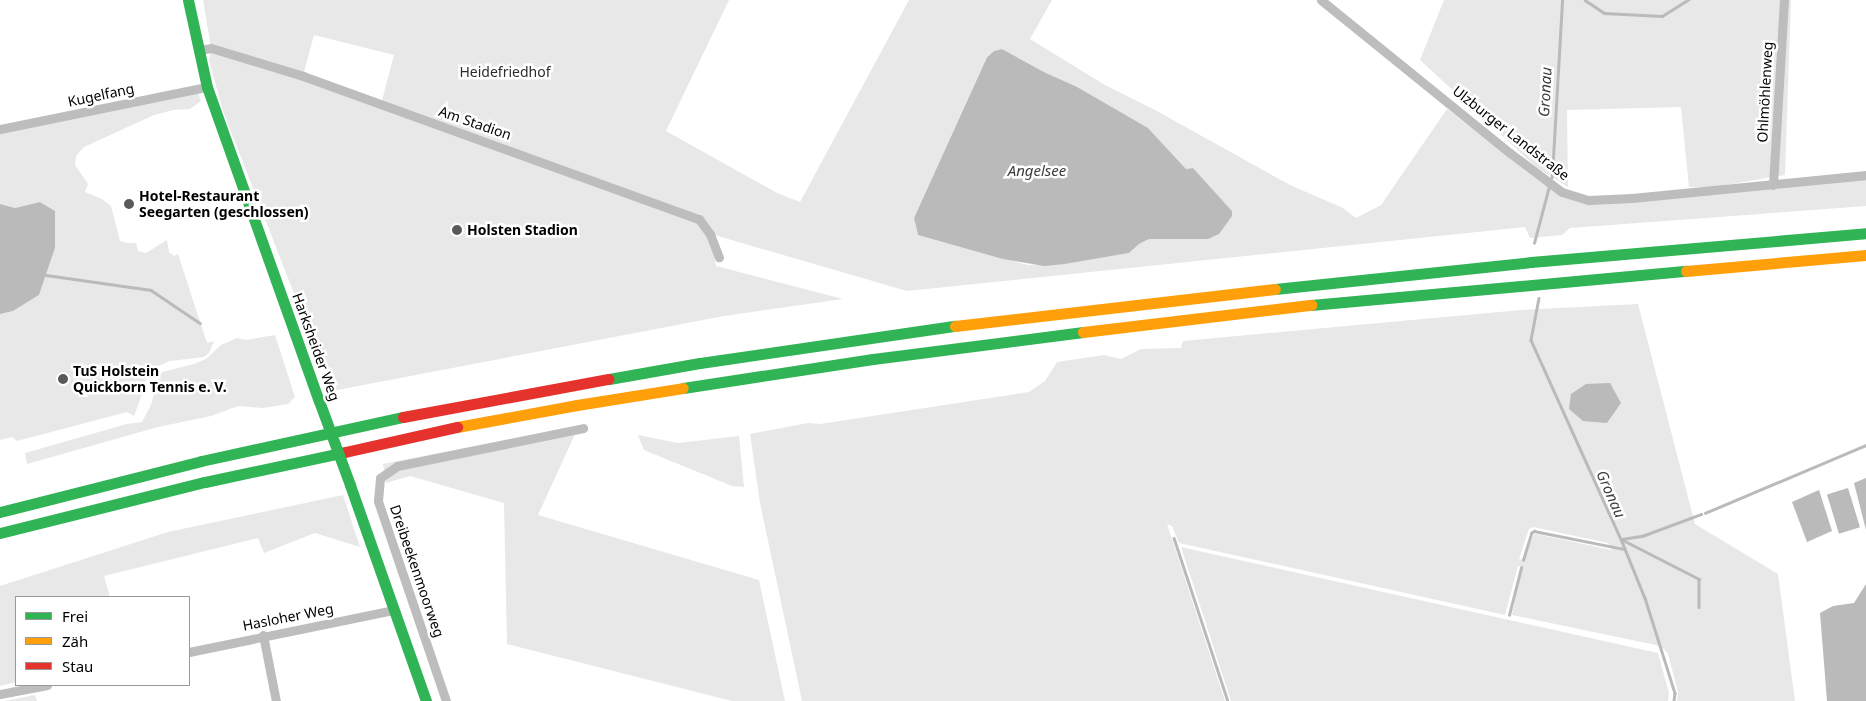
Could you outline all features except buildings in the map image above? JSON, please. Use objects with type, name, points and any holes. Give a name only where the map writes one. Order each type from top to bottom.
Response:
[{"type":"main road","name":"Harksheider Weg","points":[[188,0],[208,87],[426,701]]},
{"type":"main road","points":[[0,512],[201,462],[436,410],[700,363],[982,322],[1123,304],[1512,264],[1866,234]]},
{"type":"main road","points":[[0,533],[205,482],[449,429],[577,405],[863,361],[1098,330],[1376,298],[1866,255]]},
{"type":"street","name":"Ulzburger Landstraße","points":[[1321,0],[1539,176],[1562,192],[1589,200],[1632,198],[1866,175]]},
{"type":"street","name":"Ohlmöhlenweg","points":[[1774,185],[1784,0]]},
{"type":"street","name":"Am Stadion","points":[[199,50],[211,48],[303,76],[699,219],[710,234],[719,257]]},
{"type":"street","name":"Kugelfang","points":[[0,129],[208,87]]},
{"type":"street","name":"Dreibeekenmoorweg","points":[[446,701],[378,501],[380,478],[397,466],[583,428]]},
{"type":"street","name":"Hasloher Weg","points":[[190,652],[263,635],[393,610]]},
{"type":"street","points":[[263,635],[276,701]]},
{"type":"street","points":[[0,694],[42,686]]},
{"type":"green space","name":"Heidefriedhof","points":[[203,0],[729,0],[666,131],[777,193],[800,202],[909,0],[1052,0],[1030,39],[1105,85],[1155,110],[1290,185],[1343,208],[1356,218],[1381,205],[1447,109],[1535,177],[1588,202],[1866,179],[1866,206],[1570,228],[1562,235],[1530,238],[1525,227],[907,291],[711,234],[716,266],[843,299],[724,316],[332,391],[223,111],[209,60],[211,48]],"holes":[[[314,35],[394,55],[381,104],[303,76]],[[1002,49],[1148,128],[1186,169],[1193,168],[1232,211],[1208,239],[1149,239],[1139,244],[1129,253],[1065,264],[1028,265],[918,235],[914,218],[987,56],[994,51]]]},
{"type":"green space","points":[[1444,0],[1791,0],[1785,175],[1714,187],[1689,187],[1681,107],[1567,110],[1568,187],[1536,167],[1420,60]]},
{"type":"green space","points":[[198,93],[201,101],[190,109],[173,110],[154,115],[84,147],[76,156],[75,165],[88,184],[85,192],[102,199],[111,206],[120,241],[136,243],[138,251],[146,253],[167,240],[169,252],[174,256],[178,254],[207,343],[214,341],[209,353],[204,357],[170,361],[147,371],[144,389],[134,416],[127,412],[17,441],[12,437],[0,440],[0,314],[13,311],[39,295],[55,248],[55,211],[40,202],[15,208],[0,204],[0,131]]},
{"type":"green space","points":[[1638,304],[1695,524],[1778,574],[1795,701],[1677,701],[1678,692],[1668,654],[1664,649],[1656,645],[1512,615],[1522,567],[1518,566],[1505,615],[1179,543],[1172,526],[1167,524],[1225,701],[802,701],[760,503],[750,434],[808,423],[820,424],[1029,392],[1045,381],[1057,362],[1104,355],[1121,359],[1141,349],[1181,348],[1183,341],[1521,310]],"holes":[[[1533,527],[1608,543],[1612,550],[1536,534],[1533,535],[1524,560],[1519,559],[1529,529]]]},
{"type":"green space","points":[[275,335],[295,397],[288,404],[263,408],[238,406],[211,416],[158,427],[27,464],[25,453],[127,424],[142,422],[151,405],[157,381],[162,372],[206,359],[221,345],[237,338],[246,340]]},
{"type":"green space","points":[[565,428],[576,432],[538,515],[759,580],[785,701],[732,701],[507,644],[504,503],[410,476],[386,483],[383,464]]},
{"type":"green space","points":[[638,435],[678,443],[739,436],[744,487],[732,486],[644,450]]},
{"type":"green space","points":[[343,495],[360,547],[315,533],[264,553],[258,538],[104,576],[110,596],[15,596],[15,682],[0,686],[0,586],[168,532]]},
{"type":"green space","points":[[1181,547],[1658,653],[1669,693],[1668,701],[1231,701]]},
{"type":"green space","points":[[35,695],[37,701],[5,701]]},
{"type":"water","name":"Angelsee","points":[[1002,49],[1046,73],[1077,87],[1148,128],[1186,169],[1193,168],[1232,211],[1232,216],[1219,234],[1208,239],[1149,239],[1139,244],[1129,253],[1044,266],[1003,259],[918,235],[914,218],[987,57],[994,51]]},
{"type":"water","points":[[40,202],[55,211],[55,248],[39,295],[13,311],[0,314],[0,204],[15,208]]},
{"type":"water","points":[[1610,383],[1621,403],[1607,423],[1583,421],[1569,409],[1571,394],[1586,384]]},
{"type":"water","points":[[1866,478],[1866,530],[1854,483]]},
{"type":"water","points":[[1848,488],[1860,527],[1839,534],[1827,494]]},
{"type":"water","points":[[1819,490],[1832,531],[1807,542],[1792,502]]},
{"type":"water","points":[[1866,584],[1866,701],[1827,701],[1820,613],[1833,606],[1854,603]]},
{"type":"waterway","name":"Gronau","points":[[1534,243],[1552,175],[1562,0]]},
{"type":"waterway","points":[[1585,0],[1604,13],[1662,16],[1688,0]]},
{"type":"waterway","points":[[46,275],[151,290],[200,323]]},
{"type":"waterway","name":"Gronau","points":[[1539,298],[1531,340],[1621,539],[1645,598],[1675,693],[1674,701]]},
{"type":"waterway","points":[[1705,513],[1866,445]]},
{"type":"waterway","points":[[1622,539],[1642,536],[1701,514]]},
{"type":"waterway","points":[[1523,560],[1531,533],[1534,531],[1624,549]]},
{"type":"waterway","points":[[1174,538],[1228,701]]},
{"type":"waterway","points":[[1621,539],[1699,579],[1699,607]]},
{"type":"waterway","points":[[1509,615],[1521,568]]},
{"type":"traffic: fast","points":[[188,0],[207,87],[319,401]]},
{"type":"traffic: fast","points":[[1275,289],[1531,262],[1866,233]]},
{"type":"traffic: fast","points":[[1311,305],[1686,271]]},
{"type":"traffic: fast","points":[[609,379],[700,363],[955,326]]},
{"type":"traffic: fast","points":[[683,388],[873,359],[1083,332]]},
{"type":"traffic: fast","points":[[319,401],[350,485]]},
{"type":"traffic: fast","points":[[0,512],[201,461],[403,417]]},
{"type":"traffic: fast","points":[[0,533],[205,482],[345,452]]},
{"type":"traffic: fast","points":[[350,485],[426,701]]},
{"type":"traffic: slow","points":[[1686,271],[1866,255]]},
{"type":"traffic: slow","points":[[955,326],[1275,289]]},
{"type":"traffic: slow","points":[[1083,332],[1311,305]]},
{"type":"traffic: slow","points":[[457,427],[683,388]]},
{"type":"traffic: jam","points":[[403,417],[609,379]]},
{"type":"traffic: jam","points":[[345,452],[457,427]]},
{"type":"place","name":"Hotel-Restaurant Seegarten (geschlossen)","points":[[129,204]]},
{"type":"place","name":"Holsten Stadion","points":[[457,230]]},
{"type":"place","name":"TuS Holstein Quickborn Tennis e. V.","points":[[63,379]]}]
